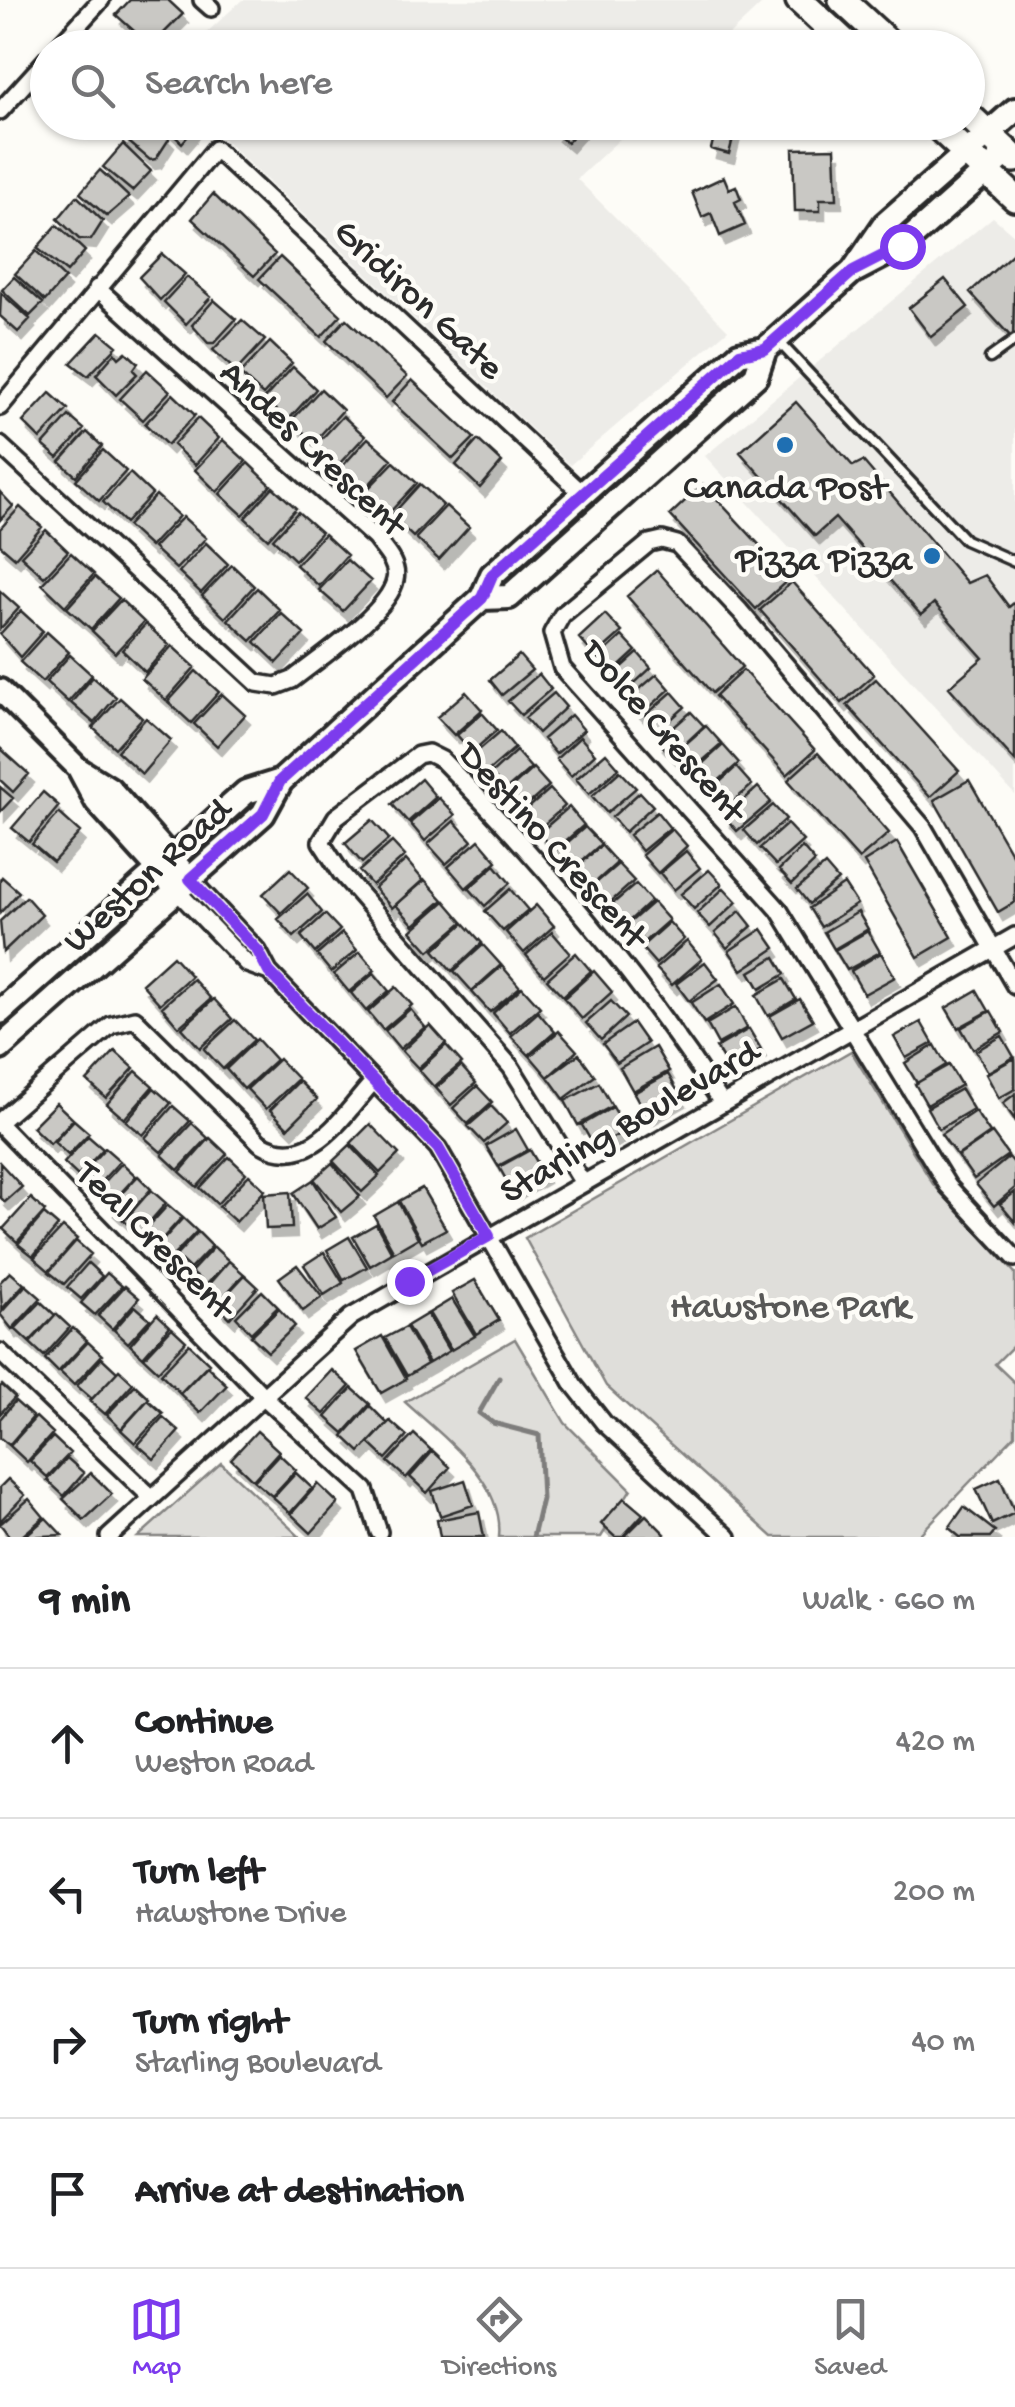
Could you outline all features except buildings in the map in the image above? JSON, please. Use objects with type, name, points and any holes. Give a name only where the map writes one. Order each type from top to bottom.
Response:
[{"type":"main road","points":[[799,0],[832,30]]},
{"type":"main road","points":[[842,0],[874,30]]},
{"type":"main road","name":"Weston Road","points":[[985,137],[1015,110]]},
{"type":"main road","points":[[985,131],[1013,153]]},
{"type":"main road","points":[[952,140],[1015,198]]},
{"type":"main road","name":"Weston Road","points":[[482,598],[508,597],[756,376],[771,344],[853,271],[885,224],[981,140]]},
{"type":"main road","name":"Weston Road","points":[[853,271],[902,246],[1013,153]]},
{"type":"main road","name":"Weston Road","points":[[0,1048],[263,814],[280,781],[482,598],[492,575],[740,354],[771,344]]},
{"type":"main road","name":"Weston Road","points":[[0,1012],[246,792],[280,781]]},
{"type":"street","points":[[74,30],[101,0]]},
{"type":"street","points":[[0,110],[30,78]]},
{"type":"street","name":"Gridiron Gate","points":[[97,288],[215,148],[583,494]]},
{"type":"street","points":[[0,407],[97,288]]},
{"type":"street","name":"Andes Crescent","points":[[0,445],[257,683],[276,686],[292,680],[380,607],[391,592],[396,577],[392,560],[375,538],[97,288]]},
{"type":"street","name":"Dolce Crescent","points":[[853,1028],[779,910],[562,668],[553,649],[552,632],[562,615],[649,543],[662,540],[676,544],[923,827],[993,949]]},
{"type":"street","points":[[0,690],[78,768],[110,788],[165,864],[247,964],[269,972],[438,1148],[574,1385],[604,1423],[728,1537]]},
{"type":"street","name":"Destino Crescent","points":[[583,1183],[510,1068],[341,873],[322,842],[336,817],[418,755],[428,753],[442,760],[582,916],[665,1016],[722,1103]]},
{"type":"street","name":"Starling Boulevard","points":[[110,1537],[351,1318],[1015,936]]},
{"type":"street","points":[[993,949],[1015,986]]},
{"type":"street","points":[[0,1123],[111,1025],[135,1019],[260,1143],[274,1152],[304,1151],[319,1141],[373,1082]]},
{"type":"street","points":[[853,1028],[948,1186],[1015,1258]]},
{"type":"street","name":"Teal Crescent","points":[[0,1123],[266,1399],[366,1490],[379,1532]]},
{"type":"street","points":[[0,1352],[151,1497]]},
{"type":"lane","points":[[990,358],[1015,340]]},
{"type":"lane","points":[[771,344],[965,540],[1014,560]]},
{"type":"shaded area","points":[[242,0],[764,2],[734,30],[210,30]]},
{"type":"shaded area","points":[[224,140],[619,140],[577,179],[728,330],[570,465]]},
{"type":"shaded area","points":[[993,217],[1015,236],[1015,795],[705,456]]},
{"type":"green space","name":"Hawstone Park","points":[[851,1051],[933,1184],[1015,1273],[1015,1344],[995,1364],[1015,1383],[1015,1435],[917,1537],[773,1537],[606,1386],[525,1238]]},
{"type":"green space","points":[[515,1339],[565,1423],[631,1489],[601,1537],[499,1537],[498,1517],[482,1479],[453,1445],[405,1402]]},
{"type":"green space","points":[[221,1463],[300,1537],[138,1537]]},
{"type":"waterway","points":[[499,1378],[479,1413],[493,1423],[539,1435],[542,1499],[533,1537]]},
{"type":"place","name":"Canada Post","points":[[785,445]]},
{"type":"place","name":"Pizza Pizza","points":[[932,556]]},
{"type":"route","points":[[409,1281],[489,1236],[438,1148],[269,972],[258,951],[190,879],[263,814],[280,781],[482,598],[492,575],[740,354],[765,349],[853,271],[902,246]]}]
